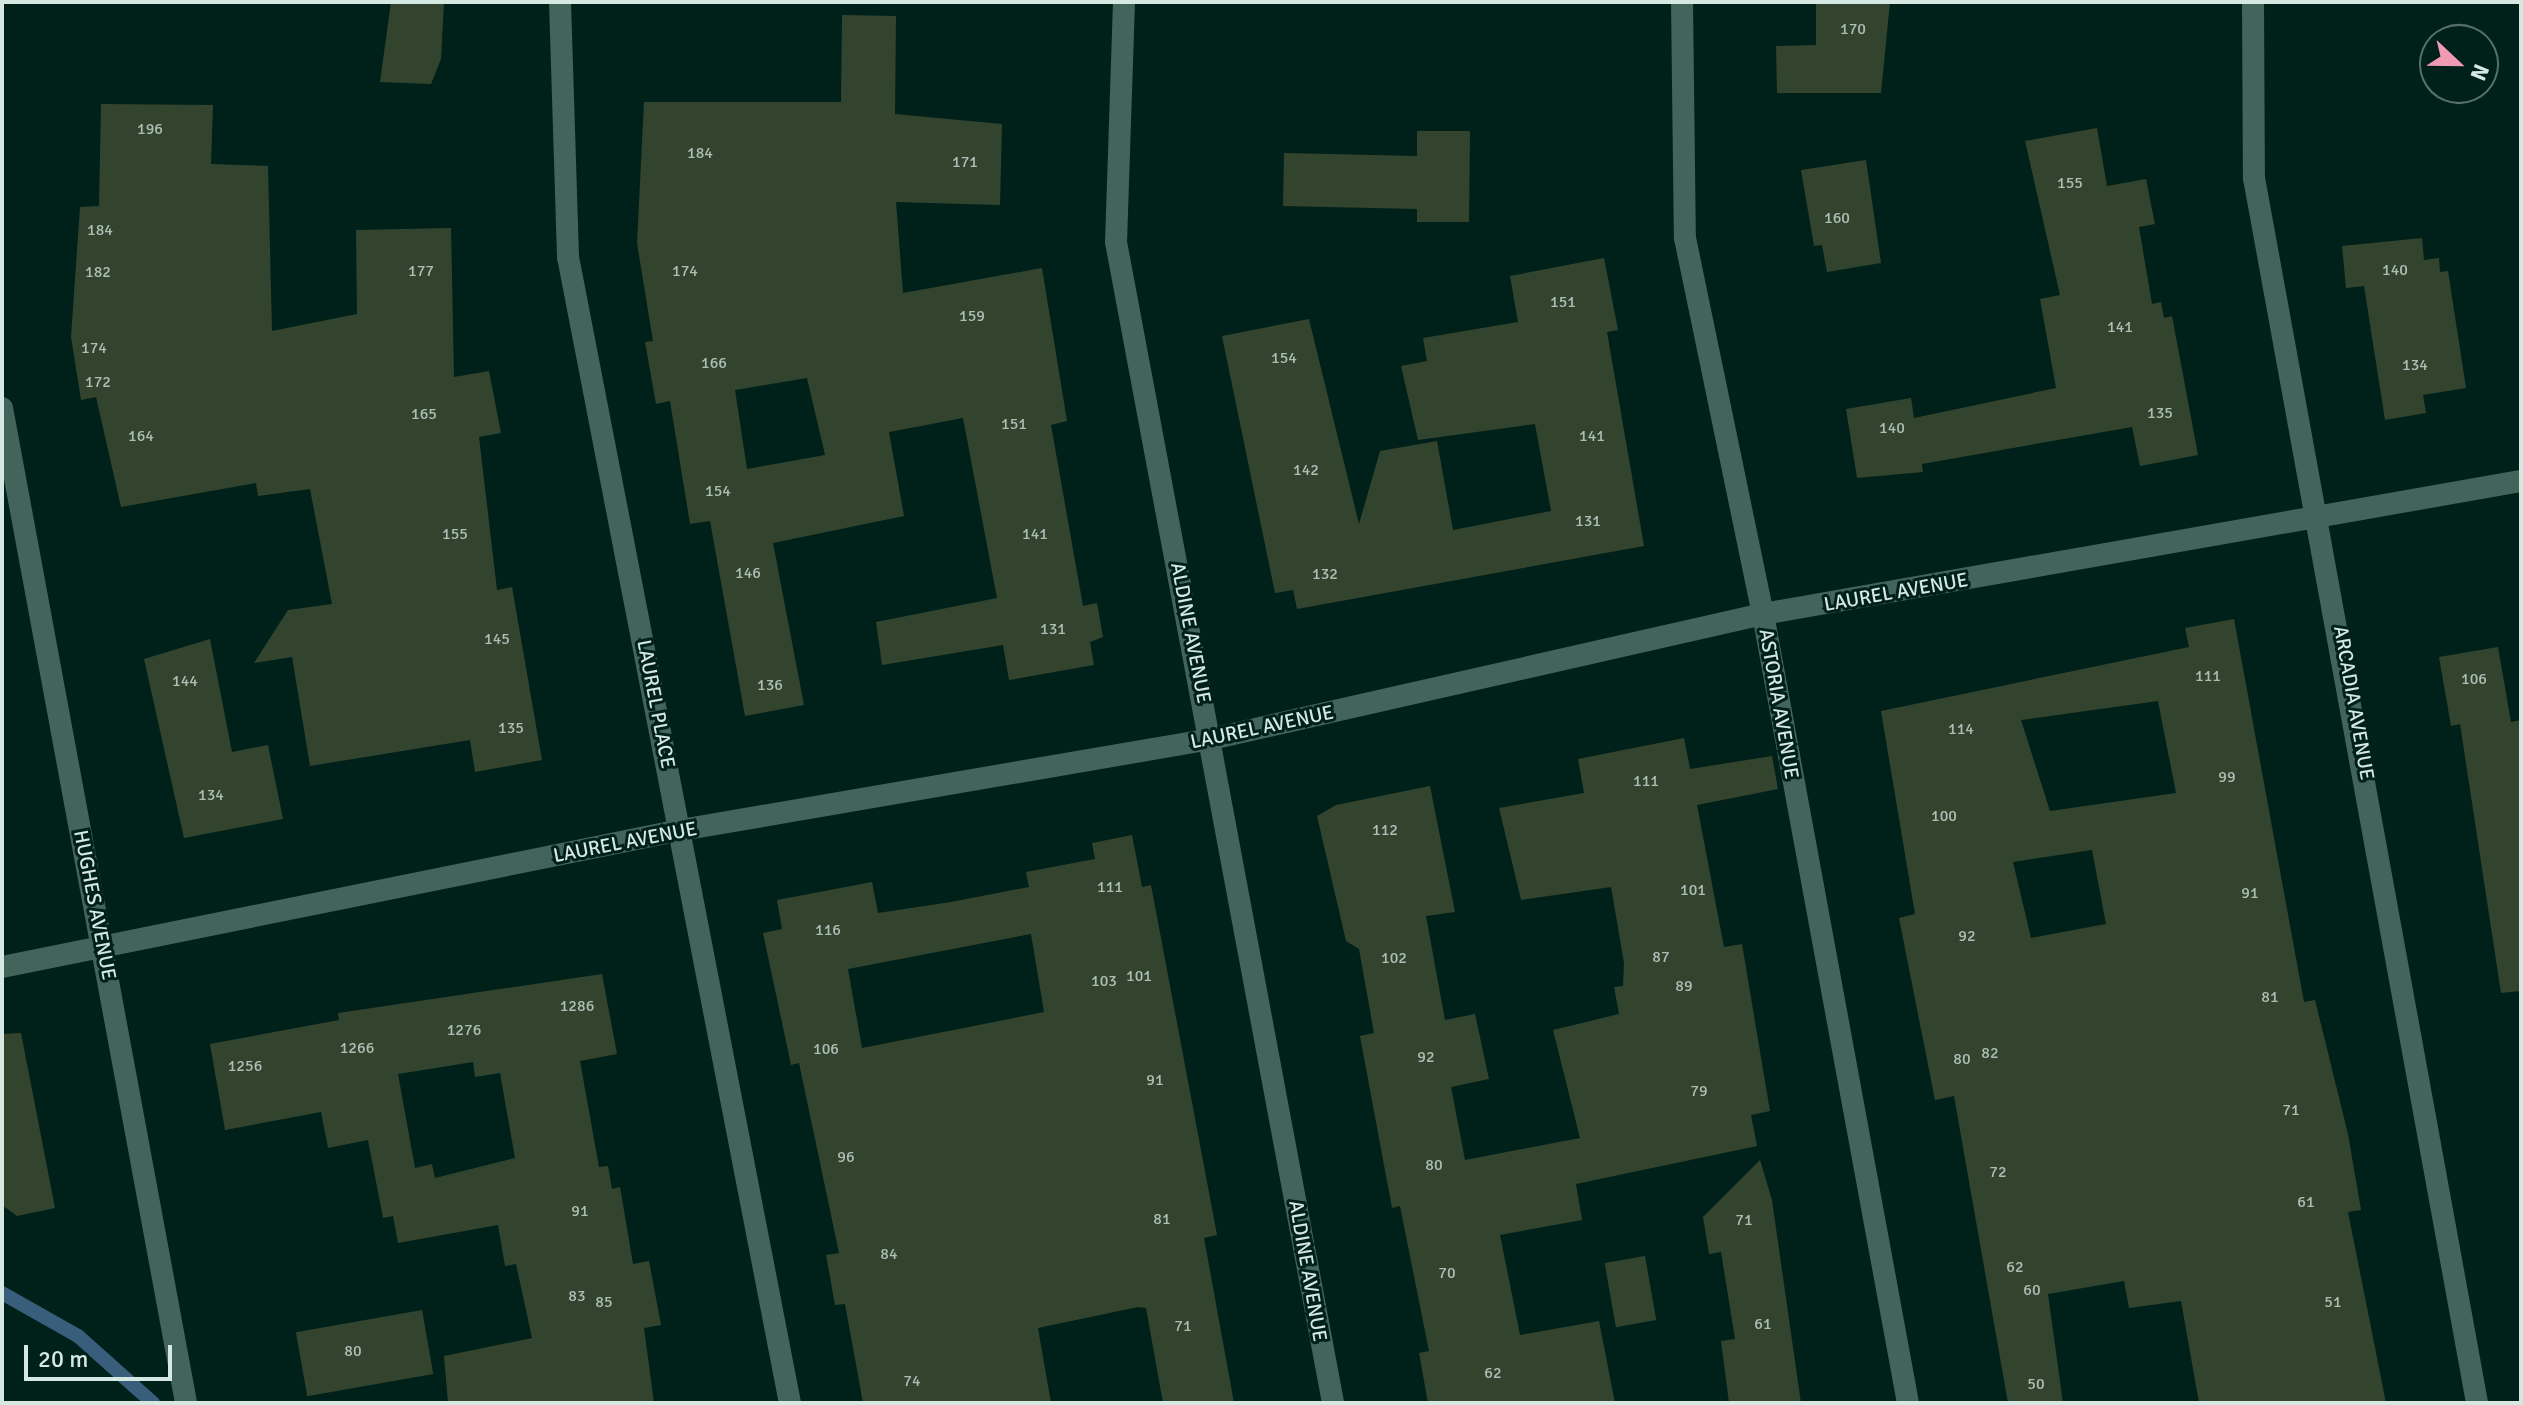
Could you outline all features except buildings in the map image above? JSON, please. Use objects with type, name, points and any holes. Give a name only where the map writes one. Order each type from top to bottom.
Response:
[{"type":"street","name":"LAUREL PLACE","points":[[560,2],[568,257],[790,1403]]},
{"type":"street","name":"ALDINE AVENUE","points":[[1124,2],[1116,242],[1333,1403]]},
{"type":"street","name":"ASTORIA AVENUE","points":[[1682,2],[1685,238],[1763,614],[1908,1403]]},
{"type":"street","name":"ARCADIA AVENUE","points":[[2253,2],[2254,178],[2321,519],[2477,1403]]},
{"type":"street","name":"HUGHES AVENUE","points":[[2,408],[186,1403]]},
{"type":"street","name":"LAUREL AVENUE","points":[[2,967],[103,950],[681,830],[1211,739],[1763,614],[2321,519],[2521,481]]},
{"type":"waterway","points":[[2,1293],[78,1336],[153,1403]]}]
